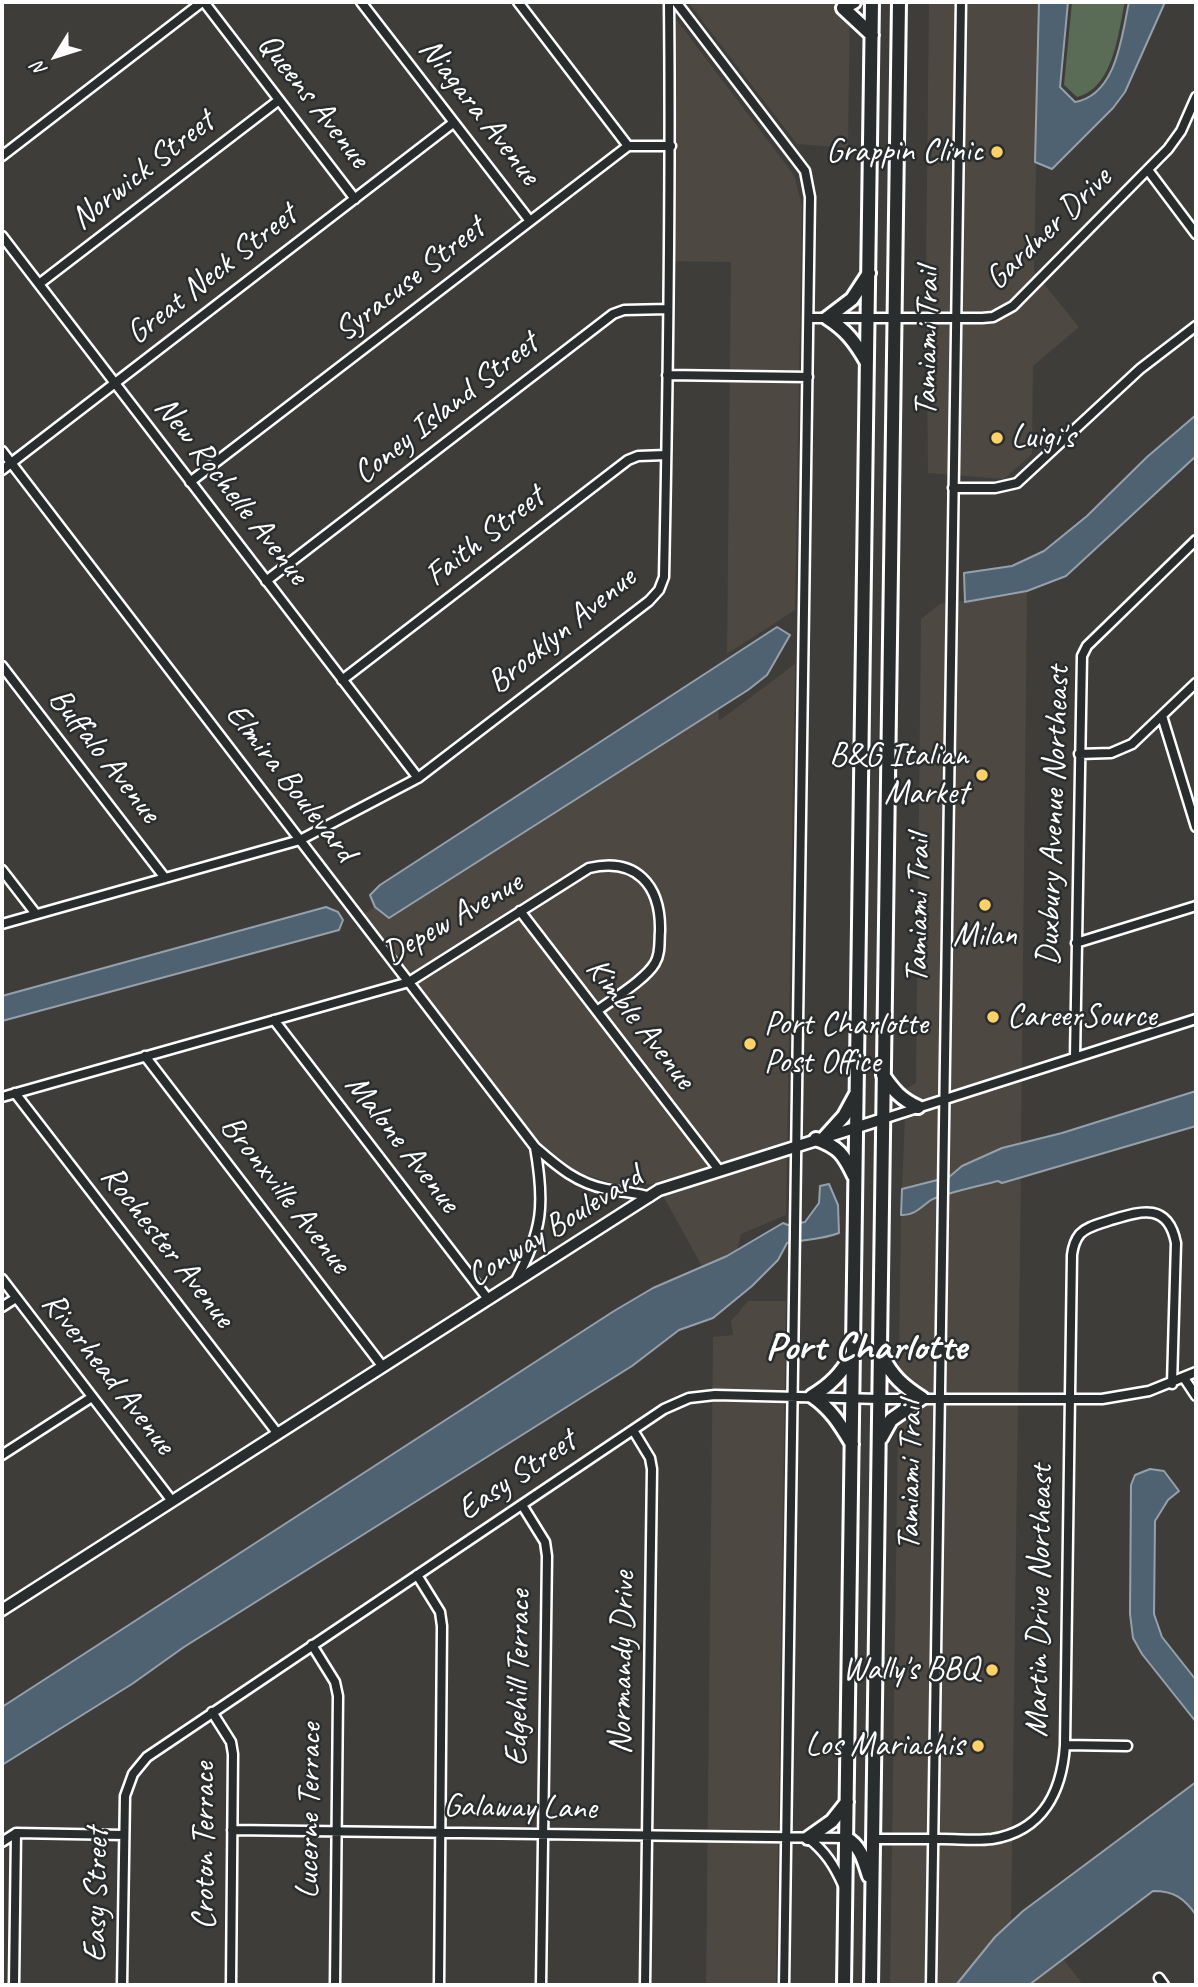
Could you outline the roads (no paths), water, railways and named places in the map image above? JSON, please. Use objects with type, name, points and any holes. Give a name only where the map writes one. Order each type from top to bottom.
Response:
[{"type":"main road","points":[[854,2],[843,8],[872,35]]},
{"type":"main road","name":"Tamiami Trail","points":[[844,1985],[872,2]]},
{"type":"main road","name":"Tamiami Trail","points":[[871,1985],[899,2]]},
{"type":"main road","points":[[867,363],[844,328],[827,318],[856,295],[869,273]]},
{"type":"main road","points":[[883,1075],[895,1093],[918,1107]]},
{"type":"main road","points":[[856,1180],[839,1151],[821,1138],[844,1116],[857,1090]]},
{"type":"main road","points":[[852,1445],[838,1418],[812,1396],[830,1385],[841,1374],[854,1352]]},
{"type":"main road","points":[[879,1442],[891,1420],[922,1398],[901,1385],[880,1352]]},
{"type":"main road","points":[[808,1838],[832,1821],[847,1802]]},
{"type":"main road","points":[[846,1838],[861,1851],[872,1886]]},
{"type":"street","name":"Queens Avenue","points":[[203,2],[355,199]]},
{"type":"street","points":[[2,156],[203,2]]},
{"type":"street","name":"Niagara Avenue","points":[[361,2],[530,221]]},
{"type":"street","points":[[518,2],[628,146],[671,146]]},
{"type":"street","name":"Brooklyn Avenue","points":[[2,924],[300,840],[418,778],[649,601],[659,590],[664,577],[671,146],[669,2]]},
{"type":"street","points":[[676,2],[804,171],[810,197],[784,1985]]},
{"type":"street","name":"Tamiami Trail","points":[[932,1985],[961,2]]},
{"type":"street","name":"Gardner Drive","points":[[809,318],[993,317],[1013,306],[1175,140],[1196,97]]},
{"type":"street","name":"Norwick Street","points":[[39,284],[279,100]]},
{"type":"street","name":"Great Neck Street","points":[[2,470],[453,123]]},
{"type":"street","name":"Syracuse Street","points":[[190,482],[628,146]]},
{"type":"street","points":[[1148,170],[1196,234]]},
{"type":"street","name":"New Rochelle Avenue","points":[[2,236],[418,778]]},
{"type":"street","name":"Coney Island Street","points":[[266,581],[613,314],[624,310],[668,309]]},
{"type":"street","points":[[953,488],[995,488],[1017,483],[1122,385],[1196,326]]},
{"type":"street","points":[[667,375],[808,377]]},
{"type":"street","name":"Elmira Boulevard","points":[[2,451],[535,1147],[562,1171],[584,1182],[649,1197]]},
{"type":"street","name":"Faith Street","points":[[342,680],[628,460],[638,456],[666,455]]},
{"type":"street","name":"Duxbury Avenue Northeast","points":[[1075,1057],[1080,667],[1087,646],[1196,540]]},
{"type":"street","name":"Buffalo Avenue","points":[[2,666],[165,878]]},
{"type":"street","points":[[1079,754],[1111,753],[1132,744],[1196,683]]},
{"type":"street","points":[[1161,716],[1196,827]]},
{"type":"street","name":"Depew Avenue","points":[[2,1097],[409,982],[589,868],[618,865],[643,878],[652,890],[660,917],[659,953],[655,964],[647,972],[597,1011]]},
{"type":"street","points":[[2,870],[36,914]]},
{"type":"street","points":[[1076,943],[1196,906]]},
{"type":"street","name":"Kimble Avenue","points":[[520,911],[719,1170]]},
{"type":"street","name":"Conway Boulevard","points":[[2,1610],[659,1190],[1196,1019]]},
{"type":"street","name":"Malone Avenue","points":[[274,1020],[488,1299]]},
{"type":"street","name":"Bronxville Avenue","points":[[145,1056],[383,1367]]},
{"type":"street","name":"Rochester Avenue","points":[[15,1093],[278,1434]]},
{"type":"street","name":"Elmira Boulevard","points":[[514,1283],[531,1250],[541,1212],[542,1188],[535,1147]]},
{"type":"street","name":"Martin Drive Northeast","points":[[873,1839],[992,1839],[1029,1824],[1055,1794],[1063,1769],[1065,1745],[1072,1255],[1080,1234],[1089,1227],[1147,1211],[1167,1220],[1173,1230],[1176,1242],[1172,1384]]},
{"type":"street","name":"Riverhead Avenue","points":[[2,1279],[172,1501]]},
{"type":"street","points":[[2,1307],[16,1298]]},
{"type":"street","name":"Easy Street","points":[[122,1985],[125,1796],[139,1765],[156,1749],[664,1409],[689,1398],[715,1395],[880,1399],[1113,1398],[1172,1384],[1196,1372]]},
{"type":"street","points":[[1184,1378],[1196,1396]]},
{"type":"street","points":[[2,1455],[92,1397]]},
{"type":"street","name":"Normandy Drive","points":[[633,1430],[650,1458],[652,1469],[645,1985]]},
{"type":"street","name":"Edgehill Terrace","points":[[522,1505],[545,1542],[547,1556],[541,1985]]},
{"type":"street","points":[[417,1575],[440,1612],[442,1626],[439,1985]]},
{"type":"street","name":"Lucerne Terrace","points":[[312,1644],[335,1682],[338,1696],[335,1985]]},
{"type":"street","name":"Croton Terrace","points":[[212,1712],[231,1742],[233,1754],[230,1985]]},
{"type":"street","points":[[1065,1745],[1127,1746]]},
{"type":"street","name":"Galaway Lane","points":[[232,1830],[846,1838]]},
{"type":"street","points":[[2,1842],[16,1833],[124,1835]]},
{"type":"street","points":[[14,1985],[16,1833]]},
{"type":"street","points":[[808,1838],[832,1861],[845,1889]]},
{"type":"water","points":[[1039,2],[1068,2],[1060,87],[1075,102],[1089,97],[1109,76],[1120,46],[1129,2],[1165,2],[1125,92],[1113,108],[1052,169],[1035,162]]},
{"type":"water","points":[[1196,415],[1196,456],[1066,576],[1027,591],[965,602],[964,573],[1012,566],[1044,551],[1087,516],[1147,457]]},
{"type":"water","points":[[777,627],[790,635],[767,675],[748,690],[389,918],[375,907],[370,895],[380,885]]},
{"type":"water","points":[[326,907],[338,912],[343,920],[339,930],[2,1021],[2,996]]},
{"type":"water","points":[[1196,1091],[1196,1126],[1002,1183],[998,1181],[944,1195],[931,1200],[914,1213],[901,1215],[902,1189],[949,1177],[962,1166],[1002,1148],[1062,1133]]},
{"type":"water","points":[[829,1184],[838,1205],[839,1233],[787,1243],[778,1260],[713,1318],[679,1330],[632,1366],[184,1647],[132,1684],[2,1765],[2,1707],[614,1311],[653,1288],[727,1256],[783,1223],[788,1225],[805,1222],[819,1203],[820,1186]]},
{"type":"water","points":[[1150,1469],[1164,1471],[1179,1491],[1168,1500],[1155,1521],[1154,1614],[1162,1637],[1196,1680],[1196,1722],[1142,1654],[1133,1638],[1130,1614],[1131,1485],[1135,1475]]},
{"type":"water","points":[[1196,1782],[1196,1915],[1178,1897],[1167,1892],[1153,1891],[1029,1985],[956,1985],[995,1937],[1023,1911]]},
{"type":"place","name":"Grappin Clinic","points":[[997,152]]},
{"type":"place","name":"Luigi's","points":[[997,438]]},
{"type":"place","name":"B&G Italian Market","points":[[982,775]]},
{"type":"place","name":"Milan","points":[[985,905]]},
{"type":"place","name":"CareerSource","points":[[993,1017]]},
{"type":"place","name":"Port Charlotte Post Office","points":[[750,1044]]},
{"type":"place","name":"Wally's BBQ","points":[[992,1670]]},
{"type":"place","name":"Los Mariachis","points":[[978,1746]]},
{"type":"district","name":"Port Charlotte","points":[[866,1349]]}]
